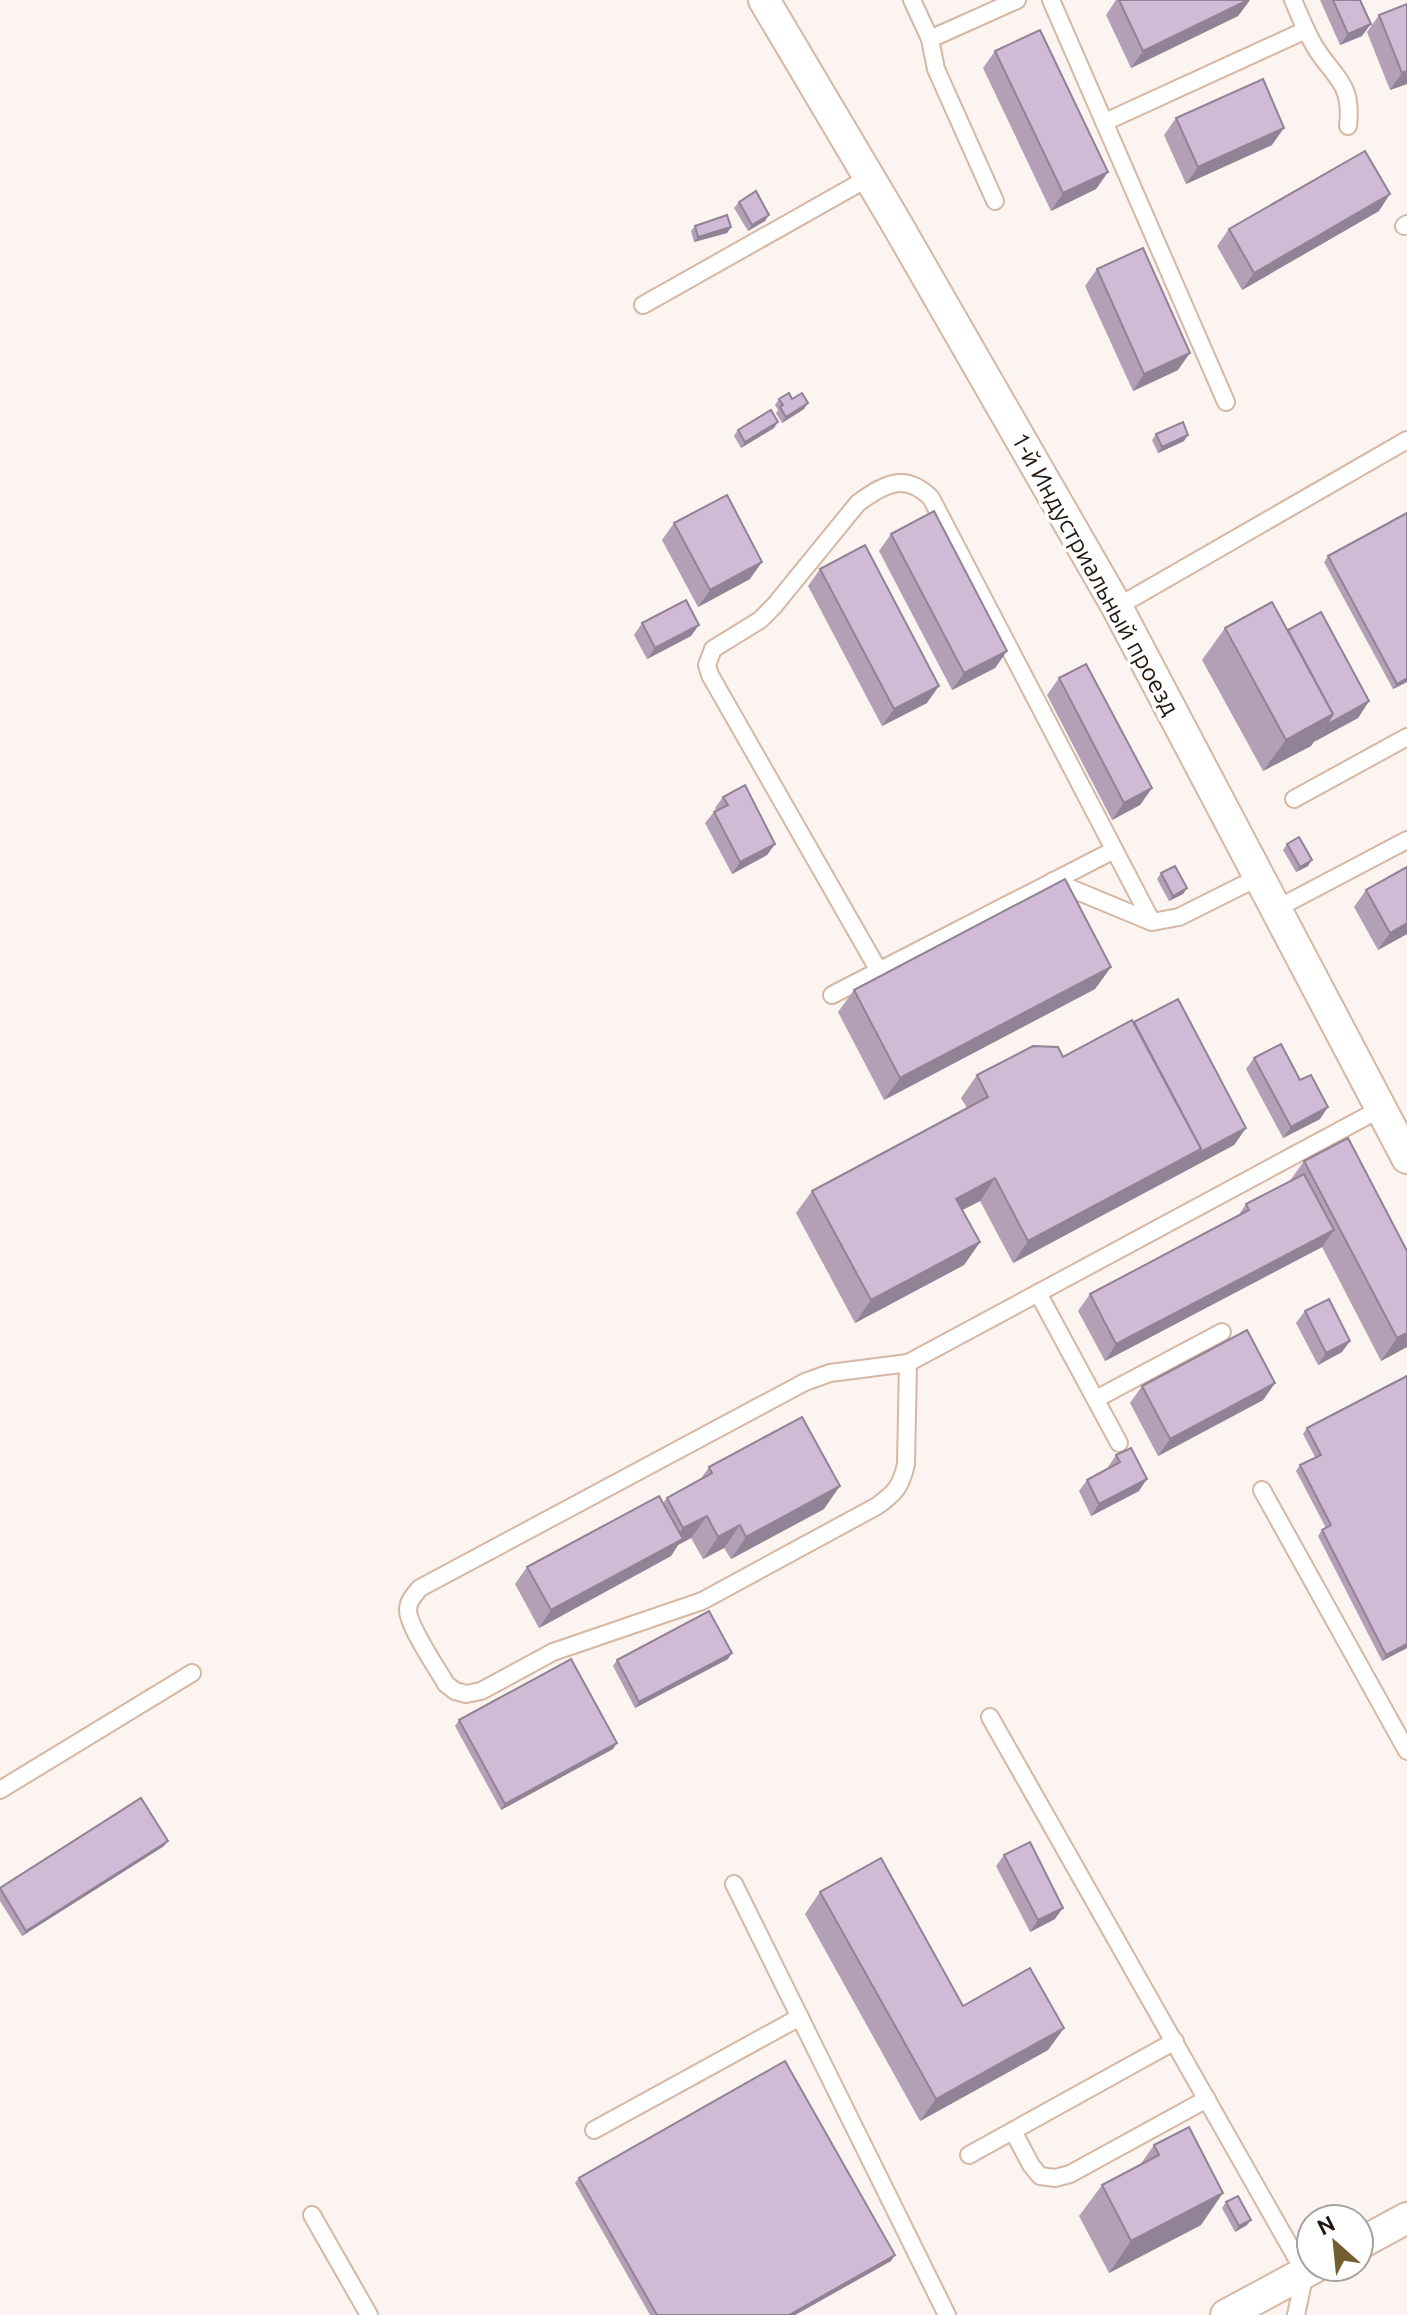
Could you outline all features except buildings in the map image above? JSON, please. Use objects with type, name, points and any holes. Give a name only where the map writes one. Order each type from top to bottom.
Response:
[{"type":"street","name":"1-й Индустриальный проезд","points":[[764,0],[870,177],[1117,607],[1407,1158]]},
{"type":"street","points":[[1375,2235],[1407,2218]]},
{"type":"street","points":[[1226,2315],[1295,2278]]},
{"type":"lane","points":[[912,0],[930,39],[936,69],[995,201]]},
{"type":"lane","points":[[930,39],[1017,0]]},
{"type":"lane","points":[[1051,0],[1226,402]]},
{"type":"lane","points":[[1293,0],[1317,50],[1339,78],[1348,96],[1348,126]]},
{"type":"lane","points":[[1105,122],[1306,30]]},
{"type":"lane","points":[[643,305],[870,177]]},
{"type":"lane","points":[[1117,607],[1407,440]]},
{"type":"lane","points":[[879,971],[707,665],[713,649],[767,613],[858,503],[890,484],[906,483],[921,488],[931,498],[1152,922]]},
{"type":"lane","points":[[1294,799],[1407,737]]},
{"type":"lane","points":[[1276,909],[1407,840]]},
{"type":"lane","points":[[832,995],[1114,850]]},
{"type":"lane","points":[[1053,881],[1152,922],[1179,917],[1259,877]]},
{"type":"lane","points":[[908,1363],[903,1478],[894,1494],[877,1506],[702,1601],[553,1652],[481,1691],[466,1694],[446,1684],[411,1622],[408,1610],[410,1599],[420,1588],[805,1382],[830,1373],[908,1363],[1380,1109]]},
{"type":"lane","points":[[1038,1293],[1119,1443]]},
{"type":"lane","points":[[1096,1399],[1222,1332]]},
{"type":"lane","points":[[1262,1490],[1407,1751]]},
{"type":"lane","points":[[0,1790],[192,1673]]},
{"type":"lane","points":[[990,1717],[1207,2099],[1295,2245]]},
{"type":"lane","points":[[734,1884],[947,2315]]},
{"type":"lane","points":[[594,2130],[800,2017]]},
{"type":"lane","points":[[969,2155],[1175,2041]]},
{"type":"lane","points":[[1013,2131],[1040,2176],[1055,2178],[1070,2174],[1207,2099]]},
{"type":"lane","points":[[312,2215],[369,2315]]},
{"type":"lane","points":[[1296,2315],[1306,2283]]}]
